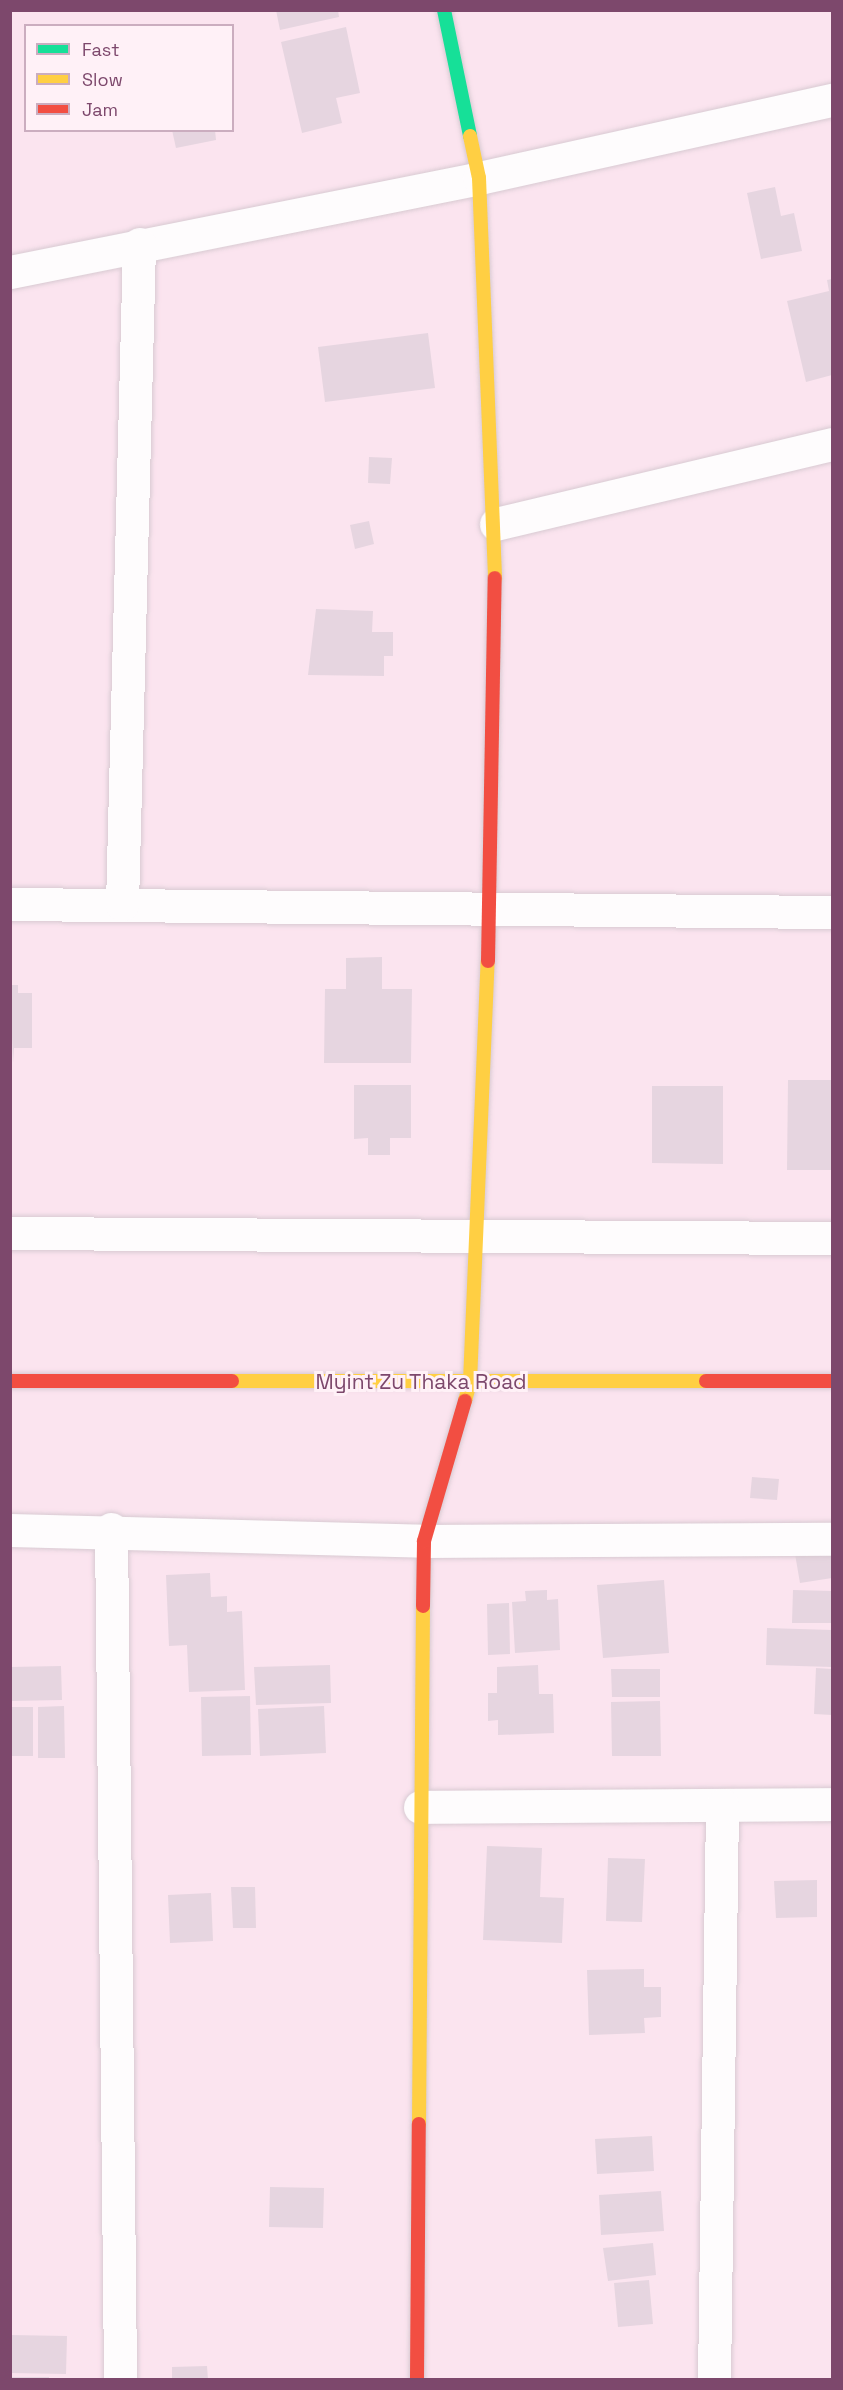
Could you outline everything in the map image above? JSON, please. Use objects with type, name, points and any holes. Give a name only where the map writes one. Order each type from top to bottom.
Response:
[{"type":"street","points":[[417,2379],[424,1541],[470,1382],[490,905],[496,524],[479,178],[444,10]]},
{"type":"street","points":[[10,272],[139,244],[479,178],[832,100]]},
{"type":"street","points":[[123,904],[139,244]]},
{"type":"street","points":[[496,524],[832,444]]},
{"type":"street","points":[[10,904],[490,905],[832,912]]},
{"type":"street","points":[[10,1233],[832,1238]]},
{"type":"street","name":"Myint Zu Thaka Road","points":[[10,1382],[832,1382]]},
{"type":"street","points":[[111,1529],[120,2379]]},
{"type":"street","points":[[10,1530],[111,1529],[424,1541],[832,1539]]},
{"type":"street","points":[[714,2379],[722,1804]]},
{"type":"street","points":[[420,1806],[832,1804]]},
{"type":"shaded area","points":[[11,11],[832,11],[832,2379],[11,2379]]},
{"type":"building","points":[[276,10],[338,10],[339,17],[280,30]]},
{"type":"building","points":[[346,27],[360,93],[336,98],[342,123],[302,133],[281,42]]},
{"type":"building","points":[[172,132],[215,132],[216,140],[176,148]]},
{"type":"building","points":[[775,187],[781,216],[794,213],[802,251],[761,259],[747,193]]},
{"type":"building","points":[[832,279],[832,375],[806,382],[787,301],[829,291],[827,280]]},
{"type":"building","points":[[428,333],[435,388],[325,402],[318,347]]},
{"type":"building","points":[[369,457],[392,458],[390,484],[368,483]]},
{"type":"building","points":[[369,521],[374,544],[355,549],[350,525]]},
{"type":"building","points":[[316,609],[373,611],[372,632],[393,632],[393,656],[384,656],[384,676],[308,675]]},
{"type":"building","points":[[382,957],[382,989],[412,989],[411,1063],[324,1063],[325,989],[346,989],[346,958]]},
{"type":"building","points":[[10,985],[18,985],[18,993],[32,993],[32,1048],[14,1048],[13,1063]]},
{"type":"building","points":[[788,1080],[832,1080],[832,1170],[787,1170]]},
{"type":"building","points":[[354,1085],[411,1085],[411,1138],[390,1138],[390,1155],[368,1155],[368,1138],[354,1139]]},
{"type":"building","points":[[652,1086],[723,1086],[723,1164],[652,1163]]},
{"type":"building","points":[[752,1477],[779,1479],[777,1500],[750,1498]]},
{"type":"building","points":[[832,1548],[832,1578],[800,1583],[795,1554]]},
{"type":"building","points":[[210,1573],[211,1597],[227,1596],[227,1612],[242,1611],[245,1690],[189,1692],[187,1645],[169,1646],[166,1575]]},
{"type":"building","points":[[664,1580],[669,1653],[603,1658],[597,1585]]},
{"type":"building","points":[[547,1590],[547,1600],[558,1599],[560,1650],[515,1653],[512,1602],[526,1601],[525,1591]]},
{"type":"building","points":[[793,1590],[832,1591],[832,1623],[792,1623]]},
{"type":"building","points":[[509,1603],[510,1654],[488,1655],[487,1604]]},
{"type":"building","points":[[767,1628],[832,1630],[832,1667],[766,1665]]},
{"type":"building","points":[[330,1665],[331,1703],[256,1705],[254,1667]]},
{"type":"building","points":[[538,1665],[539,1694],[553,1694],[554,1733],[498,1735],[498,1720],[488,1721],[488,1693],[497,1693],[497,1667]]},
{"type":"building","points":[[61,1666],[62,1700],[10,1701],[10,1667]]},
{"type":"building","points":[[816,1668],[832,1669],[832,1715],[814,1714]]},
{"type":"building","points":[[611,1669],[660,1669],[660,1697],[612,1697]]},
{"type":"building","points":[[250,1696],[251,1755],[202,1756],[201,1697]]},
{"type":"building","points":[[660,1701],[661,1756],[612,1756],[611,1702]]},
{"type":"building","points":[[64,1706],[65,1758],[38,1758],[38,1707]]},
{"type":"building","points":[[324,1706],[326,1753],[260,1756],[258,1709]]},
{"type":"building","points":[[10,1707],[33,1707],[33,1756],[10,1756]]},
{"type":"building","points":[[487,1846],[542,1848],[540,1897],[564,1898],[562,1943],[483,1940]]},
{"type":"building","points":[[608,1858],[645,1859],[642,1922],[606,1921]]},
{"type":"building","points":[[817,1880],[817,1917],[776,1918],[774,1881]]},
{"type":"building","points":[[231,1887],[255,1887],[256,1928],[233,1928]]},
{"type":"building","points":[[211,1893],[213,1941],[170,1943],[168,1895]]},
{"type":"building","points":[[644,1969],[644,1987],[661,1987],[661,2017],[644,2018],[645,2033],[589,2035],[587,1970]]},
{"type":"building","points":[[652,2136],[654,2171],[597,2174],[595,2139]]},
{"type":"building","points":[[270,2187],[324,2188],[323,2228],[269,2227]]},
{"type":"building","points":[[661,2191],[664,2231],[601,2235],[599,2195]]},
{"type":"building","points":[[653,2243],[656,2275],[608,2281],[603,2248]]},
{"type":"building","points":[[649,2280],[653,2324],[618,2327],[614,2283]]},
{"type":"building","points":[[10,2335],[67,2336],[66,2374],[10,2373]]},
{"type":"building","points":[[207,2366],[208,2380],[172,2380],[172,2367]]},
{"type":"building","points":[[10,2377],[49,2377],[49,2380],[10,2380]]},
{"type":"traffic: fast","points":[[444,10],[470,136]]},
{"type":"traffic: slow","points":[[470,136],[479,178],[495,578]]},
{"type":"traffic: slow","points":[[465,1401],[470,1382],[488,961]]},
{"type":"traffic: slow","points":[[232,1381],[706,1381]]},
{"type":"traffic: slow","points":[[419,2124],[423,1606]]},
{"type":"traffic: jam","points":[[488,961],[495,578]]},
{"type":"traffic: jam","points":[[10,1381],[232,1381]]},
{"type":"traffic: jam","points":[[706,1381],[832,1381]]},
{"type":"traffic: jam","points":[[423,1606],[424,1541],[465,1401]]},
{"type":"traffic: jam","points":[[417,2380],[419,2124]]}]
